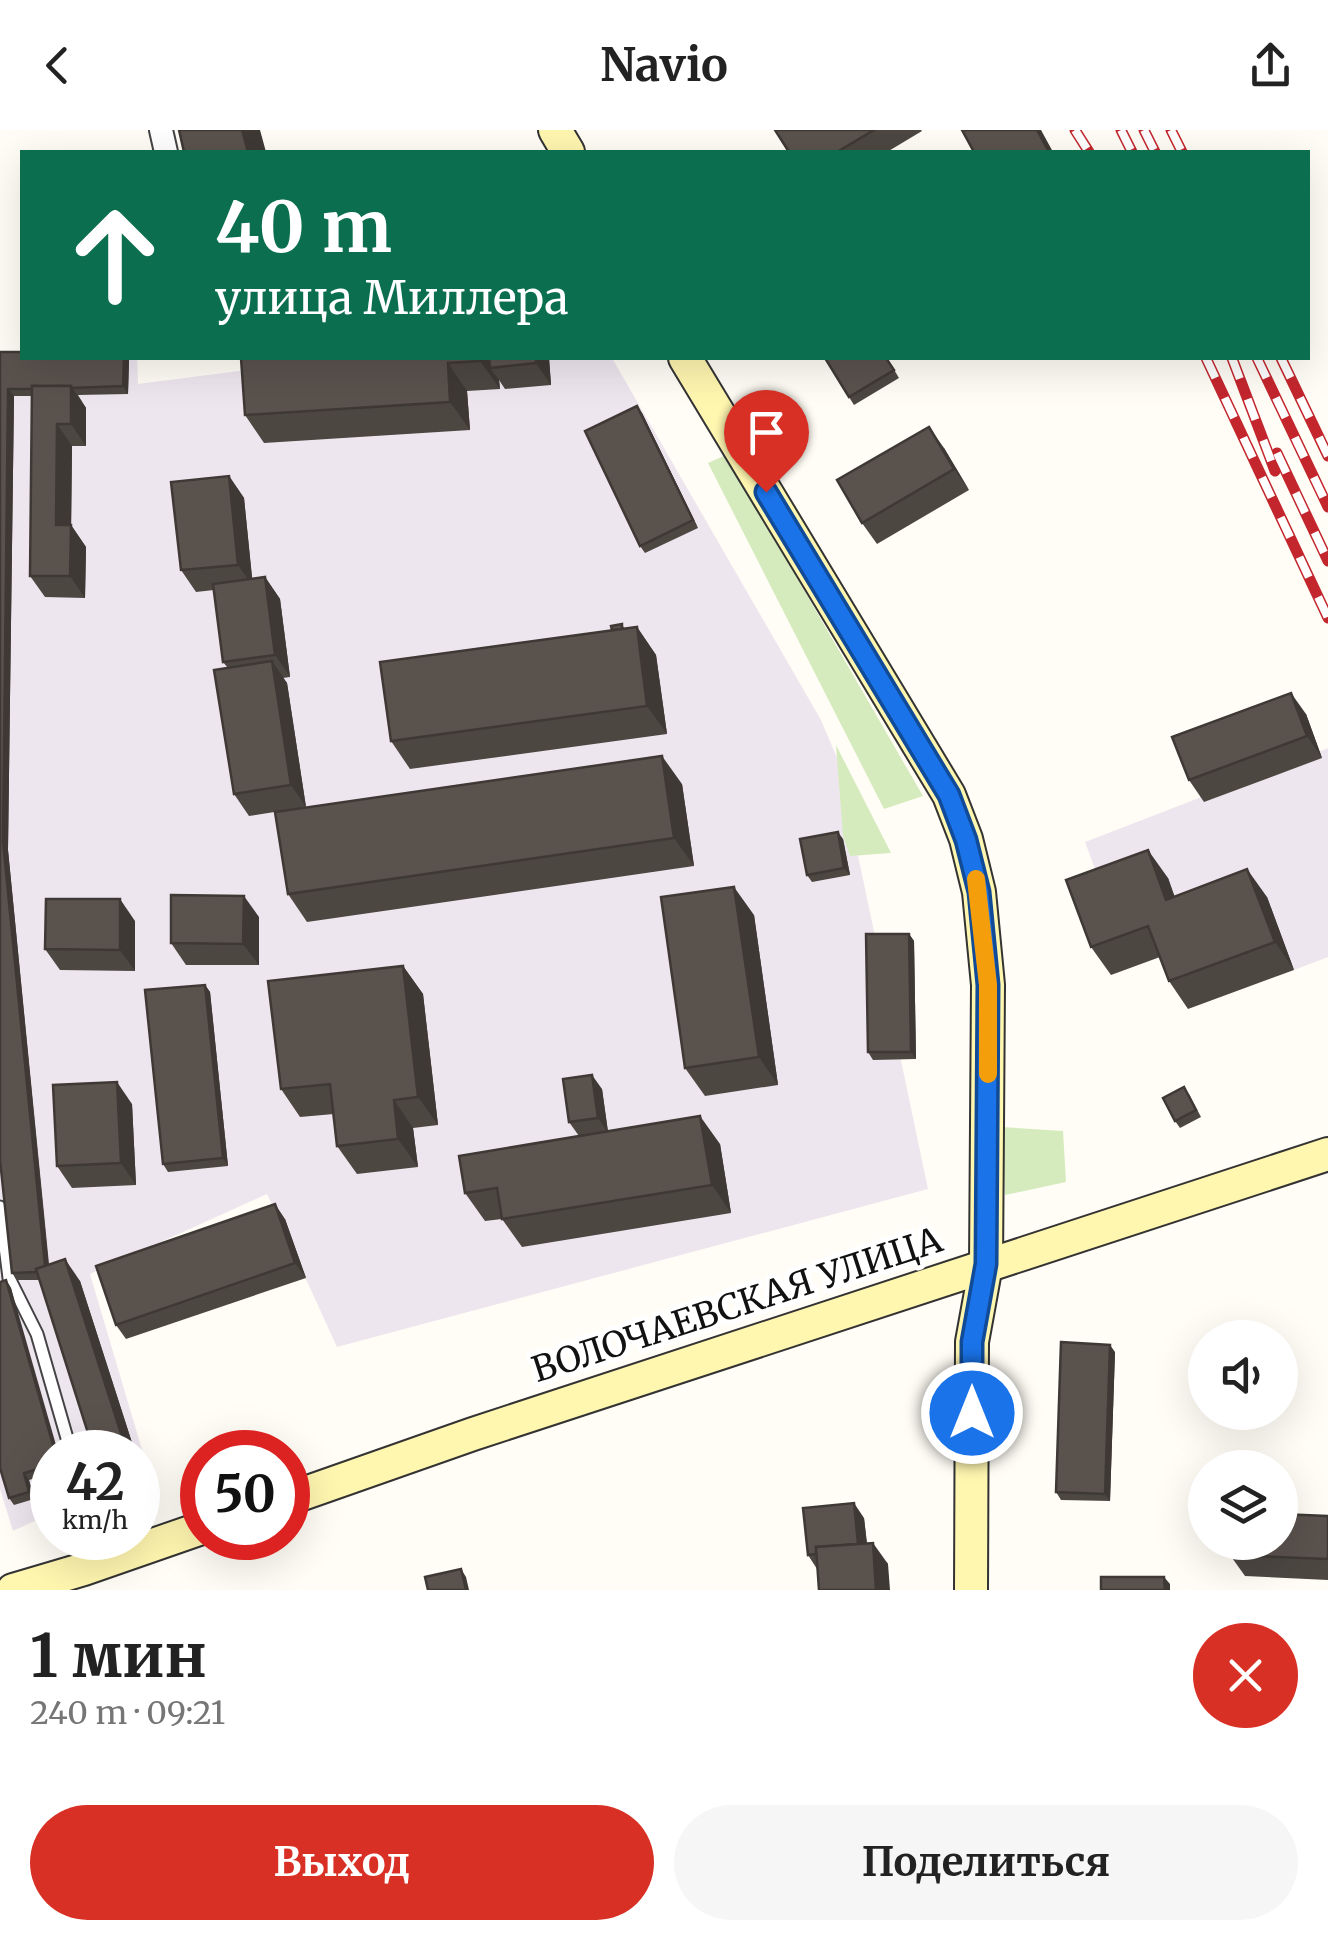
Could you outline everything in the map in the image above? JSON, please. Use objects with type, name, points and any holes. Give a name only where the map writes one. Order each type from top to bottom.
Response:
[{"type":"main road","points":[[687,360],[949,795],[979,892],[988,985],[986,1264],[972,1342],[971,1590]]},
{"type":"main road","name":"ВОЛОЧАЕВСКАЯ УЛИЦА","points":[[310,1491],[986,1264],[1328,1154]]},
{"type":"main road","points":[[13,1590],[180,1536]]},
{"type":"lane","points":[[0,1206],[9,1278],[37,1334],[65,1430]]},
{"type":"lane","points":[[81,1560],[84,1569]]},
{"type":"shaded area","points":[[0,352],[20,352],[20,360],[137,360],[138,384],[324,360],[613,360],[821,720],[838,760],[928,1189],[337,1347],[267,1194],[90,1274],[136,1430],[30,1430],[30,1523],[13,1531],[0,1489]]},
{"type":"shaded area","points":[[1328,748],[1328,957],[1294,970],[1266,897],[1107,901],[1085,842]]},
{"type":"green space","points":[[726,455],[923,796],[884,809],[708,463]]},
{"type":"green space","points":[[836,745],[891,853],[850,856],[843,836]]},
{"type":"green space","points":[[1002,1127],[1063,1131],[1066,1182],[1005,1195]]},
{"type":"building","points":[[179,130],[242,130],[247,150],[184,150]]},
{"type":"building","points":[[775,130],[874,130],[840,150],[788,150]]},
{"type":"building","points":[[962,130],[1037,130],[1048,150],[973,150]]},
{"type":"building","points":[[0,352],[20,352],[20,360],[124,360],[123,386],[8,389],[3,842],[45,1266],[37,1272],[12,1273],[0,1160]]},
{"type":"building","points":[[241,360],[480,360],[448,363],[450,402],[245,415]]},
{"type":"building","points":[[489,360],[536,360],[536,363],[490,368]]},
{"type":"building","points":[[826,360],[887,360],[894,370],[849,397]]},
{"type":"building","points":[[32,386],[71,386],[71,424],[57,424],[56,525],[71,525],[70,576],[30,576]]},
{"type":"building","points":[[637,406],[693,520],[640,546],[585,431]]},
{"type":"building","points":[[929,427],[954,469],[862,523],[837,480]]},
{"type":"building","points":[[229,476],[238,565],[181,570],[171,482]]},
{"type":"building","points":[[265,577],[275,655],[223,662],[213,584]]},
{"type":"building","points":[[637,627],[647,706],[391,741],[380,662]]},
{"type":"building","points":[[272,661],[291,785],[234,794],[214,670]]},
{"type":"building","points":[[1291,693],[1307,736],[1189,780],[1172,737]]},
{"type":"building","points":[[662,756],[674,838],[288,894],[275,812]]},
{"type":"building","points":[[838,832],[844,868],[807,875],[800,839]]},
{"type":"building","points":[[1148,850],[1166,900],[1247,869],[1275,942],[1169,981],[1148,926],[1091,947],[1066,880]]},
{"type":"building","points":[[734,887],[759,1057],[685,1068],[661,897]]},
{"type":"building","points":[[171,895],[244,896],[243,944],[171,943]]},
{"type":"building","points":[[46,899],[120,899],[120,950],[45,949]]},
{"type":"building","points":[[866,934],[909,934],[911,1052],[868,1052]]},
{"type":"building","points":[[403,966],[418,1097],[394,1100],[398,1139],[337,1146],[330,1084],[281,1089],[268,981]]},
{"type":"building","points":[[205,985],[223,1158],[163,1164],[145,990]]},
{"type":"building","points":[[592,1075],[598,1118],[569,1122],[563,1079]]},
{"type":"building","points":[[117,1082],[121,1163],[57,1166],[53,1085]]},
{"type":"building","points":[[1184,1087],[1196,1110],[1175,1121],[1163,1098]]},
{"type":"building","points":[[700,1116],[712,1185],[502,1219],[497,1188],[465,1193],[459,1156]]},
{"type":"building","points":[[275,1204],[295,1263],[116,1325],[96,1266]]},
{"type":"building","points":[[65,1259],[120,1430],[87,1430],[36,1269]]},
{"type":"building","points":[[6,1280],[49,1430],[30,1430],[30,1471],[24,1473],[29,1492],[9,1498],[0,1468],[0,1282]]},
{"type":"building","points":[[1061,1342],[1110,1345],[1105,1494],[1056,1492]]},
{"type":"building","points":[[854,1503],[858,1544],[816,1547],[816,1554],[808,1555],[803,1508]]},
{"type":"building","points":[[1298,1515],[1328,1516],[1328,1559],[1298,1558]]},
{"type":"building","points":[[873,1543],[876,1590],[819,1590],[816,1547]]},
{"type":"building","points":[[461,1569],[466,1590],[428,1590],[425,1577]]},
{"type":"building","points":[[1101,1577],[1164,1577],[1165,1590],[1101,1590]]},
{"type":"railway","points":[[1075,130],[1088,150]]},
{"type":"railway","points":[[1121,130],[1131,150]]},
{"type":"railway","points":[[1144,130],[1154,150]]},
{"type":"railway","points":[[1171,130],[1181,150]]},
{"type":"railway","points":[[1207,360],[1328,618]]},
{"type":"railway","points":[[1233,360],[1275,471]]},
{"type":"railway","points":[[1258,360],[1328,507]]},
{"type":"railway","points":[[1282,360],[1328,456]]},
{"type":"railway","points":[[1277,453],[1328,561]]},
{"type":"slow traffic","points":[[976,879],[988,985],[988,1074]]},
{"type":"route","points":[[766,492],[949,795],[979,892],[988,985],[986,1264],[972,1342],[972,1413]]}]
